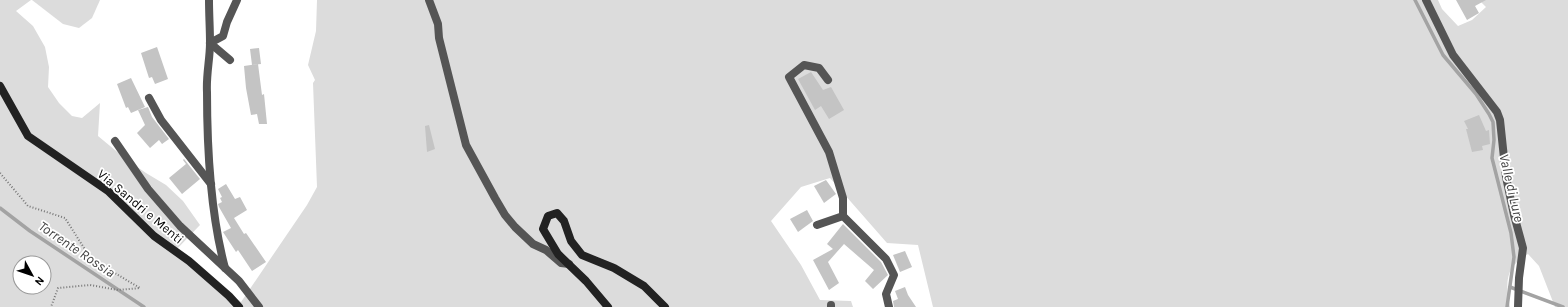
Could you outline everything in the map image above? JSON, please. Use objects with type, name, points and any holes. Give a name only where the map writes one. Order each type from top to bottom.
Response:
[{"type":"main road","name":"Via Sandri e Menti","points":[[0,86],[28,136],[108,190],[154,236],[189,261],[229,296],[239,307]]},
{"type":"main road","points":[[608,307],[558,254],[543,228],[548,216],[557,213],[564,221],[571,241],[582,255],[614,268],[644,286],[665,307]]},
{"type":"street","points":[[209,0],[210,43],[206,90],[212,184],[218,241],[225,268]]},
{"type":"street","points":[[210,43],[223,36],[227,22],[237,0]]},
{"type":"street","points":[[429,0],[438,24],[439,38],[466,145],[505,215],[515,228],[533,244],[546,250],[561,263],[569,264]]},
{"type":"street","points":[[1426,0],[1453,55],[1497,112],[1500,120],[1506,177],[1523,248],[1519,284],[1519,303]]},
{"type":"street","points":[[210,43],[230,60]]},
{"type":"street","points":[[828,80],[819,68],[804,65],[789,77],[829,152],[843,198],[843,216],[886,259],[894,275],[886,294],[888,307]]},
{"type":"street","points":[[149,98],[161,120],[212,184]]},
{"type":"street","points":[[115,141],[148,190],[180,226],[239,281],[259,307]]},
{"type":"street","points":[[818,225],[843,216]]},
{"type":"path","points":[[0,173],[28,206],[65,218],[91,259],[140,288],[118,290],[90,285],[58,288],[51,307]]},
{"type":"shaded area","points":[[0,0],[31,0],[16,11],[33,26],[45,47],[49,67],[48,87],[59,103],[72,116],[82,118],[100,103],[98,136],[127,160],[166,185],[183,201],[200,225],[176,250],[241,302],[307,205],[317,187],[313,83],[315,80],[308,65],[316,31],[317,0],[1438,0],[1442,9],[1458,26],[1472,20],[1486,7],[1479,0],[1568,0],[1568,307],[1555,307],[1539,266],[1528,254],[1515,264],[1508,276],[1507,290],[1510,307],[933,307],[918,245],[887,243],[830,178],[801,187],[771,221],[801,265],[820,300],[851,301],[853,307],[0,307]]},
{"type":"shaded area","points":[[32,0],[100,0],[92,18],[79,28],[63,24]]},
{"type":"building","points":[[1456,0],[1486,0],[1475,6],[1479,13],[1467,20]]},
{"type":"building","points":[[157,47],[168,79],[155,84],[152,77],[149,78],[141,53]]},
{"type":"building","points":[[259,48],[261,64],[252,65],[250,49]]},
{"type":"building","points":[[258,64],[262,95],[264,94],[267,124],[259,124],[257,114],[251,115],[246,88],[244,66]]},
{"type":"building","points":[[811,72],[823,90],[831,87],[844,110],[829,119],[821,106],[815,110],[798,79]]},
{"type":"building","points":[[131,78],[145,107],[131,113],[128,107],[126,108],[117,84]]},
{"type":"building","points":[[148,107],[152,117],[169,139],[162,144],[159,140],[150,148],[137,133],[145,125],[138,110]]},
{"type":"building","points":[[1479,115],[1486,131],[1489,130],[1490,144],[1482,146],[1483,150],[1472,152],[1466,129],[1468,129],[1464,121]]},
{"type":"building","points":[[429,125],[435,149],[427,152],[425,126]]},
{"type":"building","points":[[184,159],[200,179],[182,194],[169,178],[186,164],[183,160]]},
{"type":"building","points":[[826,180],[836,194],[824,203],[814,186]]},
{"type":"building","points":[[226,184],[235,199],[240,197],[247,210],[234,218],[244,234],[246,233],[266,262],[252,271],[238,250],[236,252],[223,232],[231,228],[218,204],[222,202],[220,198],[222,197],[218,189]]},
{"type":"building","points":[[807,210],[813,221],[798,232],[790,219]]},
{"type":"building","points":[[843,224],[881,262],[888,275],[873,289],[865,281],[874,270],[844,244],[828,262],[839,283],[829,290],[813,260],[833,249],[827,244]]},
{"type":"building","points":[[905,251],[912,267],[900,272],[893,255]]},
{"type":"building","points":[[905,287],[908,295],[916,307],[894,307],[893,301],[898,299],[895,291]]},
{"type":"waterway","name":"Valle di Lure","points":[[1415,0],[1443,55],[1476,94],[1493,122],[1494,140],[1492,158],[1511,233],[1514,257],[1507,307]]},
{"type":"waterway","name":"Torrente Rossia","points":[[0,208],[30,231],[144,307]]},
{"type":"waterway","points":[[1510,287],[1563,307]]}]
